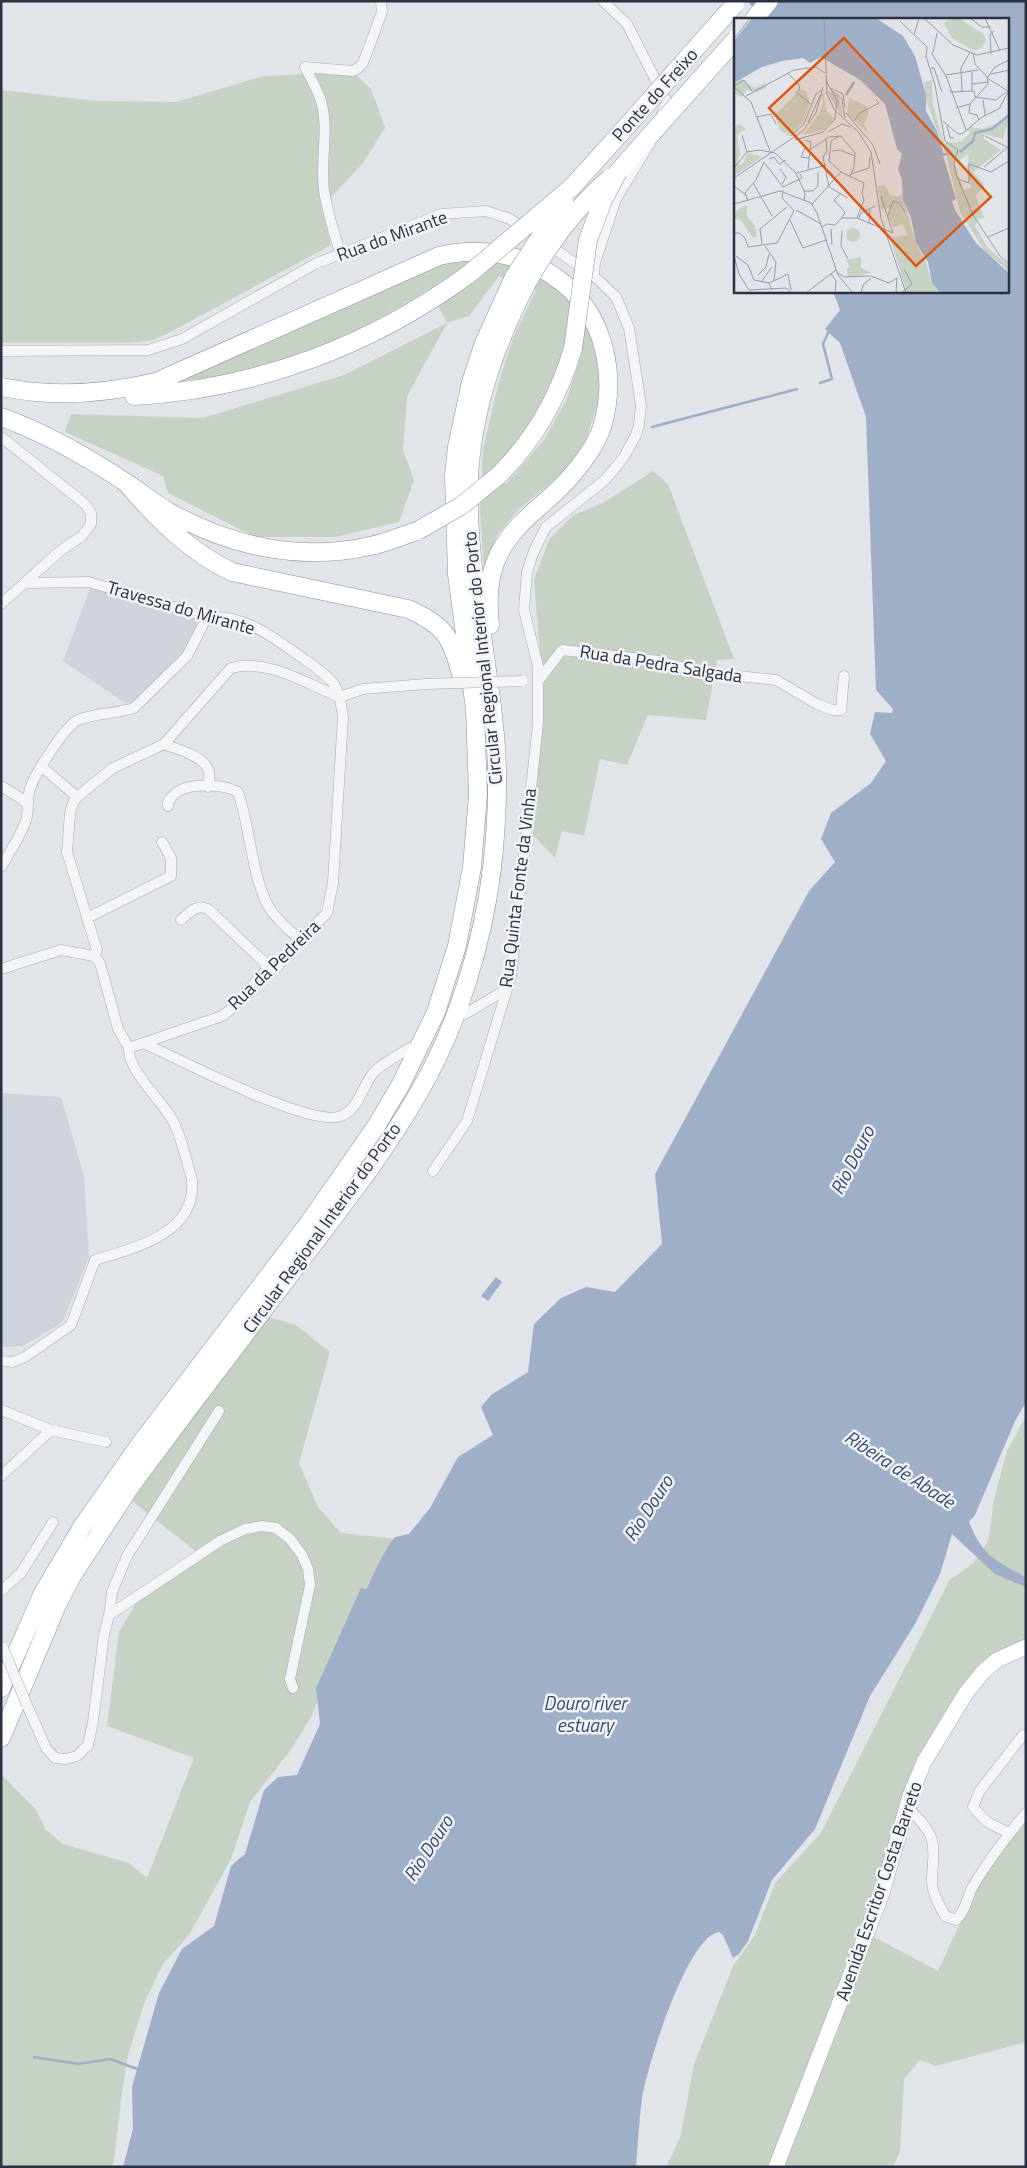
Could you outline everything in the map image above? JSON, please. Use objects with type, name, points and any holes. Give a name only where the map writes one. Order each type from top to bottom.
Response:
[{"type":"highway","name":"Ponte do Freixo","points":[[572,187],[737,1]]},
{"type":"highway","points":[[755,18],[769,1]]},
{"type":"highway","name":"Ponte do Freixo","points":[[618,172],[734,41]]},
{"type":"highway","points":[[1,417],[27,427],[74,451],[168,512],[212,534],[234,542],[288,552],[343,551],[371,546],[417,531],[461,506],[499,475],[533,436],[551,406],[573,348],[588,240],[603,200],[618,172]]},
{"type":"highway","name":"Circular Regional Interior do Porto","points":[[1,1738],[57,1605],[96,1537],[132,1484],[370,1169],[426,1079],[453,1021],[478,942],[492,870],[497,796],[495,740],[473,576],[469,478],[471,452],[484,388],[508,323],[520,280],[540,259],[586,199],[618,172]]},
{"type":"highway","points":[[1,387],[36,392],[79,394],[99,398],[174,393],[223,385],[284,370],[370,335],[412,312],[469,274],[572,187]]},
{"type":"highway","name":"Circular Regional Interior do Porto","points":[[1,1688],[43,1593],[82,1527],[143,1440],[308,1224],[375,1128],[401,1084],[436,1012],[458,946],[472,867],[478,795],[475,709],[456,574],[454,475],[457,447],[471,382],[484,343],[572,187]]},
{"type":"highway","points":[[79,394],[123,389],[156,382],[404,270],[439,256],[457,252],[481,251],[509,255],[528,261],[551,273],[567,286],[582,303],[600,336],[607,361],[608,399],[601,428],[589,454],[571,477],[527,516],[511,533],[499,553],[490,582],[488,602],[499,705],[495,740]]},
{"type":"highway","points":[[127,484],[150,510],[193,550],[212,563],[232,572],[408,608],[430,618],[445,632],[455,651],[477,742]]},
{"type":"main road","name":"Avenida Escritor Costa Barreto","points":[[776,2167],[881,1896],[907,1807],[924,1762],[966,1693],[983,1672],[997,1660],[1026,1647]]},
{"type":"street","points":[[340,253],[328,213],[324,189],[322,153],[325,128],[321,99],[305,67],[352,71],[358,68],[363,63],[382,12],[381,1]]},
{"type":"street","points":[[594,276],[595,263],[616,199],[648,149],[667,102],[627,24],[602,1]]},
{"type":"street","name":"Rua do Mirante","points":[[1,351],[148,350],[182,339],[315,264],[442,214],[486,211],[510,219],[594,276],[616,297],[630,328],[640,405],[639,425],[636,435],[624,458],[605,480],[546,527],[534,550],[527,572],[524,610],[538,666],[539,680]]},
{"type":"street","points":[[1,437],[85,504],[91,513],[91,524],[82,536],[60,552],[1,604]]},
{"type":"street","name":"Travessa do Mirante","points":[[26,583],[89,582],[207,617],[217,616],[248,623],[266,632],[315,667],[334,684],[340,697]]},
{"type":"street","points":[[1,866],[26,821],[29,790],[41,766],[70,726],[76,721],[134,708],[187,656],[207,617]]},
{"type":"street","name":"Rua da Pedra Salgada","points":[[539,680],[562,650],[660,661],[680,668],[776,680],[817,704],[832,710],[841,710],[844,676]]},
{"type":"street","points":[[94,956],[97,950],[67,852],[70,812],[73,803],[77,797],[113,768],[164,744],[231,668],[242,665],[272,668],[340,697],[362,689],[426,684],[539,680]]},
{"type":"street","name":"Rua Quinta Fonte da Vinha","points":[[433,1171],[467,1121],[511,976],[538,723],[539,680]]},
{"type":"street","name":"Rua da Pedreira","points":[[129,1048],[222,1016],[230,1010],[268,969],[277,967],[327,913],[331,902],[343,716],[340,697]]},
{"type":"street","points":[[164,744],[203,762],[208,767],[208,786]]},
{"type":"street","points":[[41,766],[77,797]]},
{"type":"street","points":[[1,786],[27,804]]},
{"type":"street","points":[[168,806],[168,802],[174,793],[184,788],[208,786],[231,788],[238,792],[263,893],[270,909],[283,925],[300,940]]},
{"type":"street","points":[[87,918],[171,876],[170,858],[162,842]]},
{"type":"street","points":[[180,920],[194,908],[201,906],[208,909],[264,962],[268,969]]},
{"type":"street","points":[[1,969],[60,950],[94,956],[100,963],[118,1029],[129,1048],[128,1056],[153,1095],[177,1126],[192,1180],[190,1199],[184,1216],[170,1230],[124,1251],[95,1260],[71,1324],[25,1357],[13,1362],[1,1361]]},
{"type":"street","points":[[465,1014],[507,989]]},
{"type":"street","points":[[144,1043],[250,1092],[308,1114],[325,1118],[341,1117],[359,1099],[374,1072],[410,1048]]},
{"type":"street","points":[[1,1410],[51,1430],[106,1442]]},
{"type":"street","points":[[2,1646],[46,1748],[55,1758],[66,1759],[77,1756],[88,1746],[112,1592],[127,1556],[219,1411]]},
{"type":"street","points":[[1,1476],[51,1430]]},
{"type":"street","points":[[1,1590],[20,1573],[53,1522]]},
{"type":"street","points":[[109,1615],[220,1541],[245,1529],[262,1526],[276,1528],[290,1539],[302,1555],[308,1569],[310,1585],[290,1679],[293,1688]]},
{"type":"street","points":[[1009,1833],[987,1822],[973,1807],[979,1792],[1023,1735]]},
{"type":"street","points":[[907,1807],[920,1821],[931,1838],[934,1856],[932,1881],[936,1899],[945,1916],[956,1920],[962,1915],[972,1888],[1009,1833],[1026,1813]]},
{"type":"shaded area","points":[[91,586],[199,618],[187,651],[134,706],[128,705],[63,661]]},
{"type":"shaded area","points":[[1,1093],[61,1097],[84,1176],[89,1257],[64,1319],[58,1325],[23,1346],[1,1347]]},
{"type":"green space","points":[[353,72],[371,89],[385,128],[363,163],[322,207],[331,245],[167,334],[150,341],[122,343],[1,343],[1,90],[96,101],[176,102],[264,76]]},
{"type":"green space","points":[[464,257],[508,259],[563,290],[590,327],[598,358],[602,391],[586,439],[572,462],[519,509],[497,535],[484,570],[480,511],[483,450],[498,385],[513,338],[536,290],[499,276],[469,316],[447,323],[438,306],[475,282],[462,267],[410,301],[326,343],[266,365],[236,373],[176,382],[432,265]],"holes":[[[564,347],[582,352],[566,401],[544,440],[505,485],[504,459],[538,416],[554,383]]]},
{"type":"green space","points":[[447,323],[407,396],[403,450],[414,480],[399,522],[335,537],[255,537],[168,493],[163,476],[65,432],[71,414],[203,418],[344,375]]},
{"type":"green space","points":[[653,471],[668,484],[734,659],[717,660],[706,720],[648,715],[627,765],[600,759],[584,836],[562,831],[555,858],[533,835],[543,689],[534,580],[549,540],[572,516],[603,503]]},
{"type":"green space","points":[[269,1317],[296,1325],[330,1352],[299,1463],[318,1507],[341,1533],[396,1539],[366,1587],[311,1717],[290,1751],[250,1802],[231,1859],[189,1935],[163,1964],[145,2001],[128,2055],[113,2167],[1,2167],[1,1774],[36,1810],[46,1830],[63,1844],[129,1863],[147,1878],[194,1758],[107,1726],[119,1632],[139,1598],[198,1553],[132,1501],[203,1403]]},
{"type":"green space","points":[[1026,1416],[1026,1641],[976,1672],[918,1767],[870,1935],[938,1971],[991,1856],[1026,1807],[1026,2042],[936,2066],[920,2060],[904,2079],[900,2152],[893,2167],[666,2167],[680,2138],[694,2064],[733,1966],[755,1935],[775,1883],[821,1833],[950,1579],[973,1563],[985,1546],[989,1538],[994,1500],[1007,1451]]},
{"type":"water","name":"Douro river estuary","points":[[748,1],[1026,1],[1026,1402],[1015,1421],[975,1515],[969,1522],[979,1542],[991,1556],[1026,1577],[1026,1587],[995,1574],[952,1534],[940,1574],[915,1624],[870,1696],[815,1829],[772,1880],[748,1941],[739,1954],[733,1958],[723,1935],[719,1932],[707,1939],[694,1955],[682,1978],[660,2033],[645,2082],[636,2167],[123,2167],[133,2129],[132,2087],[159,1993],[182,1949],[214,1926],[231,1866],[245,1854],[264,1790],[278,1777],[297,1775],[320,1724],[316,1688],[361,1588],[366,1589],[395,1537],[409,1534],[430,1508],[458,1457],[493,1435],[481,1407],[491,1395],[528,1372],[534,1324],[561,1298],[586,1287],[615,1292],[662,1244],[655,1174],[809,891],[835,862],[821,839],[831,813],[871,783],[886,761],[870,734],[875,712],[892,713],[893,709],[876,690],[866,417],[840,343],[825,329],[840,310],[833,292],[1010,292],[1010,18],[760,18]]},
{"type":"water","points":[[496,1277],[502,1282],[488,1301],[481,1296]]},
{"type":"waterway","points":[[820,383],[832,379],[823,344],[829,331]]},
{"type":"waterway","points":[[652,427],[797,389]]},
{"type":"waterway","points":[[34,2057],[78,2064],[110,2059],[140,2070]]},
{"type":"water label","name":"Rio Douro","points":[[852,1160]]},
{"type":"water label","name":"Ribeira de Abade","points":[[900,1469]]},
{"type":"water label","name":"Rio Douro","points":[[648,1508]]},
{"type":"water label","name":"Rio Douro","points":[[428,1848]]}]
